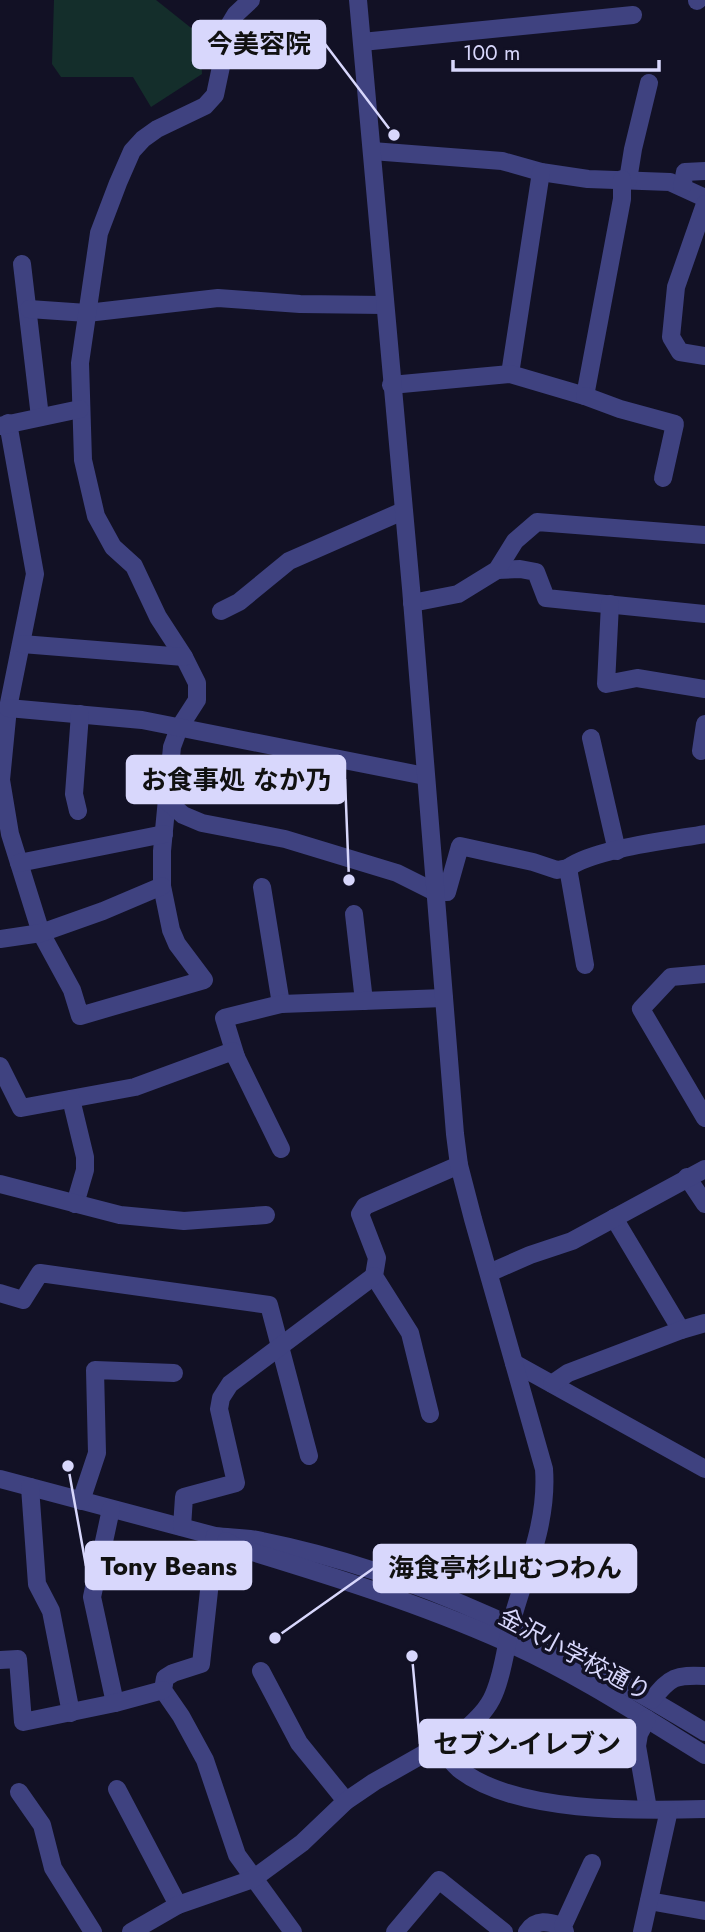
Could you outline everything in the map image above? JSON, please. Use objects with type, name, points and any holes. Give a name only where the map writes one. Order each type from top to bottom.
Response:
[{"type":"street","points":[[80,409],[4,424],[35,574],[3,738],[1,780],[10,834],[41,933],[72,990],[80,1016],[204,979],[177,944],[171,930],[162,886],[166,800],[172,747],[179,728],[197,700],[197,683],[158,617],[134,566],[113,547],[96,516],[83,460],[80,363],[99,233],[132,151],[157,129],[205,106],[215,95],[230,24],[251,0]]},
{"type":"street","points":[[131,1932],[178,1905],[253,1879],[302,1843],[346,1801],[464,1731],[489,1704],[497,1687],[509,1634],[540,1529],[546,1489],[544,1469],[459,1165],[358,0]]},
{"type":"street","points":[[362,43],[633,15]]},
{"type":"street","points":[[585,396],[625,179],[649,83]]},
{"type":"street","points":[[372,151],[502,161],[541,172],[587,179],[670,182],[705,198]]},
{"type":"street","points":[[682,187],[685,172],[705,171]]},
{"type":"street","points":[[510,374],[541,172]]},
{"type":"street","points":[[705,204],[676,287],[671,337],[680,352],[705,356]]},
{"type":"street","points":[[22,264],[40,417]]},
{"type":"street","points":[[29,309],[88,313],[218,298],[300,304],[384,305]]},
{"type":"street","points":[[391,385],[510,374],[674,424],[663,478]]},
{"type":"street","points":[[221,611],[239,602],[289,561],[404,511]]},
{"type":"street","points":[[498,570],[514,541],[537,522],[705,535]]},
{"type":"street","points":[[412,603],[458,594],[498,570],[520,569],[537,572],[546,598],[705,614]]},
{"type":"street","points":[[610,604],[606,684],[638,678],[705,689]]},
{"type":"street","points":[[22,643],[184,657]]},
{"type":"street","points":[[8,708],[142,720],[425,776]]},
{"type":"street","points":[[78,811],[74,794],[80,715]]},
{"type":"street","points":[[701,751],[705,724]]},
{"type":"street","points":[[590,738],[617,851]]},
{"type":"street","points":[[166,800],[183,815],[202,823],[298,842],[397,873],[435,892],[447,892],[460,846],[557,870],[568,868],[578,861],[617,851],[705,834]]},
{"type":"street","points":[[19,863],[164,834]]},
{"type":"street","points":[[568,868],[585,965]]},
{"type":"street","points":[[0,939],[41,933],[162,886]]},
{"type":"street","points":[[262,887],[281,1004]]},
{"type":"street","points":[[354,914],[364,1001]]},
{"type":"street","points":[[705,974],[671,977],[641,1009],[705,1118]]},
{"type":"street","points":[[236,1057],[224,1018],[281,1004],[444,998]]},
{"type":"street","points":[[0,1066],[21,1108],[135,1087],[233,1051],[281,1149]]},
{"type":"street","points":[[71,1099],[85,1157],[85,1170],[75,1204]]},
{"type":"street","points":[[429,1414],[410,1333],[374,1276],[377,1258],[360,1214],[365,1206],[459,1165]]},
{"type":"street","points":[[489,1273],[572,1241],[705,1168]]},
{"type":"street","points":[[687,1177],[705,1203]]},
{"type":"street","points":[[0,1184],[120,1215],[184,1221],[266,1215]]},
{"type":"street","points":[[614,1218],[681,1330]]},
{"type":"street","points":[[0,1293],[23,1300],[40,1273],[269,1305],[309,1455]]},
{"type":"street","points":[[182,1527],[184,1497],[236,1483],[219,1409],[221,1398],[230,1384],[374,1276]]},
{"type":"street","points":[[552,1384],[568,1373],[705,1323]]},
{"type":"street","points":[[514,1363],[702,1462]]},
{"type":"street","points":[[81,1501],[97,1453],[95,1370],[174,1373]]},
{"type":"street","name":"金沢小学校通り","points":[[0,1479],[217,1537],[236,1547],[509,1634],[584,1662],[705,1731]]},
{"type":"street","points":[[30,1487],[37,1584],[51,1611],[71,1713]]},
{"type":"street","points":[[111,1509],[92,1597],[115,1703]]},
{"type":"street","name":"金沢小学校通り","points":[[217,1537],[238,1536],[288,1546],[386,1575],[509,1634],[574,1677],[705,1755]]},
{"type":"street","points":[[217,1537],[201,1664],[165,1678],[163,1690],[205,1760],[237,1855],[293,1932]]},
{"type":"street","points":[[386,1575],[419,1562],[528,1566]]},
{"type":"street","points":[[0,1660],[18,1660],[23,1722],[163,1690]]},
{"type":"street","points":[[261,1671],[299,1743],[346,1801]]},
{"type":"street","points":[[652,1700],[672,1678],[705,1676]]},
{"type":"street","points":[[647,1719],[639,1734],[637,1746],[648,1810]]},
{"type":"street","points":[[439,1744],[459,1769],[486,1784],[544,1801],[581,1807],[705,1809]]},
{"type":"street","points":[[117,1789],[178,1905]]},
{"type":"street","points":[[19,1792],[42,1825],[53,1868],[93,1932]]},
{"type":"street","points":[[642,1932],[669,1810]]},
{"type":"street","points":[[527,1932],[539,1922],[564,1929],[592,1863]]},
{"type":"street","points":[[395,1932],[439,1880],[504,1932]]},
{"type":"street","points":[[649,1901],[705,1911]]},
{"type":"green space","points":[[54,0],[156,0],[200,35],[202,74],[151,107],[133,77],[61,77],[52,64]]},
{"type":"place","name":"今美容院","points":[[394,135]]},
{"type":"place","name":"お食事処 なか乃","points":[[349,880]]},
{"type":"place","name":"Tony Beans","points":[[68,1466]]},
{"type":"place","name":"海食亭杉山むつわん","points":[[275,1638]]},
{"type":"place","name":"セブン-イレブン","points":[[412,1656]]}]
